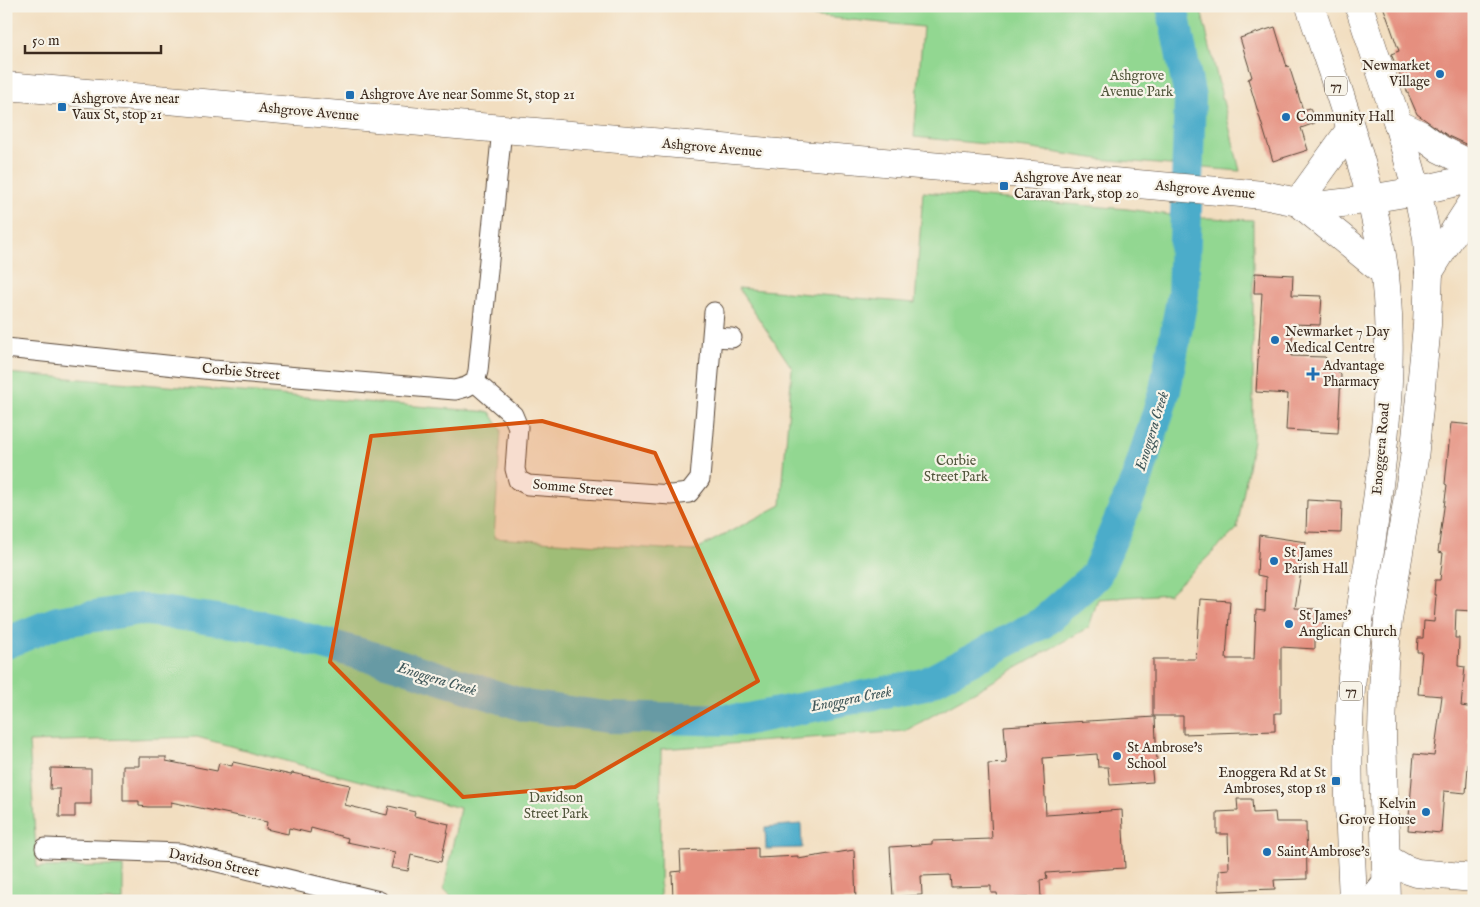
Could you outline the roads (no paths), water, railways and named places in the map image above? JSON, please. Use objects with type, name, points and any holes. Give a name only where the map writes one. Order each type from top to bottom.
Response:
[{"type":"main road","name":"Enoggera Road","points":[[1310,6],[1370,199],[1380,244],[1388,315],[1388,352],[1383,434],[1374,520],[1356,643],[1349,720],[1353,901]]},
{"type":"main road","name":"77","points":[[1359,6],[1398,124],[1417,191],[1427,237],[1429,272],[1426,341],[1414,459],[1388,620],[1384,664],[1382,732],[1387,878]]},
{"type":"main road","name":"Ashgrove Avenue","points":[[6,86],[1230,192],[1263,195],[1324,205],[1417,191],[1474,178]]},
{"type":"main road","points":[[1398,124],[1421,135],[1440,149],[1474,166]]},
{"type":"main road","points":[[1350,130],[1298,202],[1384,273]]},
{"type":"main road","points":[[1429,272],[1451,239],[1458,224],[1474,202]]},
{"type":"main road","points":[[1387,878],[1410,872],[1474,878]]},
{"type":"street","points":[[475,382],[478,371],[502,129]]},
{"type":"street","name":"Somme Street","points":[[475,382],[513,415],[518,427],[515,469],[518,480],[528,485],[672,495],[689,493],[700,480],[714,312]]},
{"type":"street","points":[[713,337],[732,338]]},
{"type":"street","name":"Corbie Street","points":[[6,348],[213,370],[455,390],[475,382]]},
{"type":"street","name":"Davidson Street","points":[[45,848],[180,853],[379,901]]},
{"type":"street","points":[[1370,901],[1370,896],[1387,878]]},
{"type":"water","points":[[801,824],[802,848],[766,849],[765,827]]},
{"type":"waterway","name":"Enoggera Creek","points":[[6,643],[57,622],[140,609],[260,626],[393,663],[526,706],[608,717],[743,720],[925,684],[1042,623],[1096,575],[1137,479],[1165,390],[1183,294],[1190,98],[1172,6]]},
{"type":"place","name":"Newmarket Village","points":[[1440,74]]},
{"type":"place","name":"Ashgrove Ave near Somme St, stop 21","points":[[350,95]]},
{"type":"place","name":"Ashgrove Ave near Vaux St, stop 21","points":[[62,107]]},
{"type":"place","name":"Community Hall","points":[[1286,117]]},
{"type":"place","name":"Ashgrove Ave near Caravan Park, stop 20","points":[[1004,186]]},
{"type":"place","name":"Newmarket 7 Day Medical Centre","points":[[1275,340]]},
{"type":"place","name":"Advantage Pharmacy","points":[[1313,374]]},
{"type":"place","name":"St James Parish Hall","points":[[1274,561]]},
{"type":"place","name":"St James' Anglican Church","points":[[1289,624]]},
{"type":"place","name":"St Ambrose's School","points":[[1117,756]]},
{"type":"place","name":"Enoggera Rd at St Ambroses, stop 18","points":[[1336,781]]},
{"type":"place","name":"Kelvin Grove House","points":[[1426,812]]},
{"type":"place","name":"Saint Ambrose's","points":[[1267,852]]},
{"type":"park label","name":"Ashgrove Avenue Park","points":[[1137,84]]},
{"type":"park label","name":"Corbie Street Park","points":[[956,470]]},
{"type":"park label","name":"Davidson Street Park","points":[[556,806]]}]
